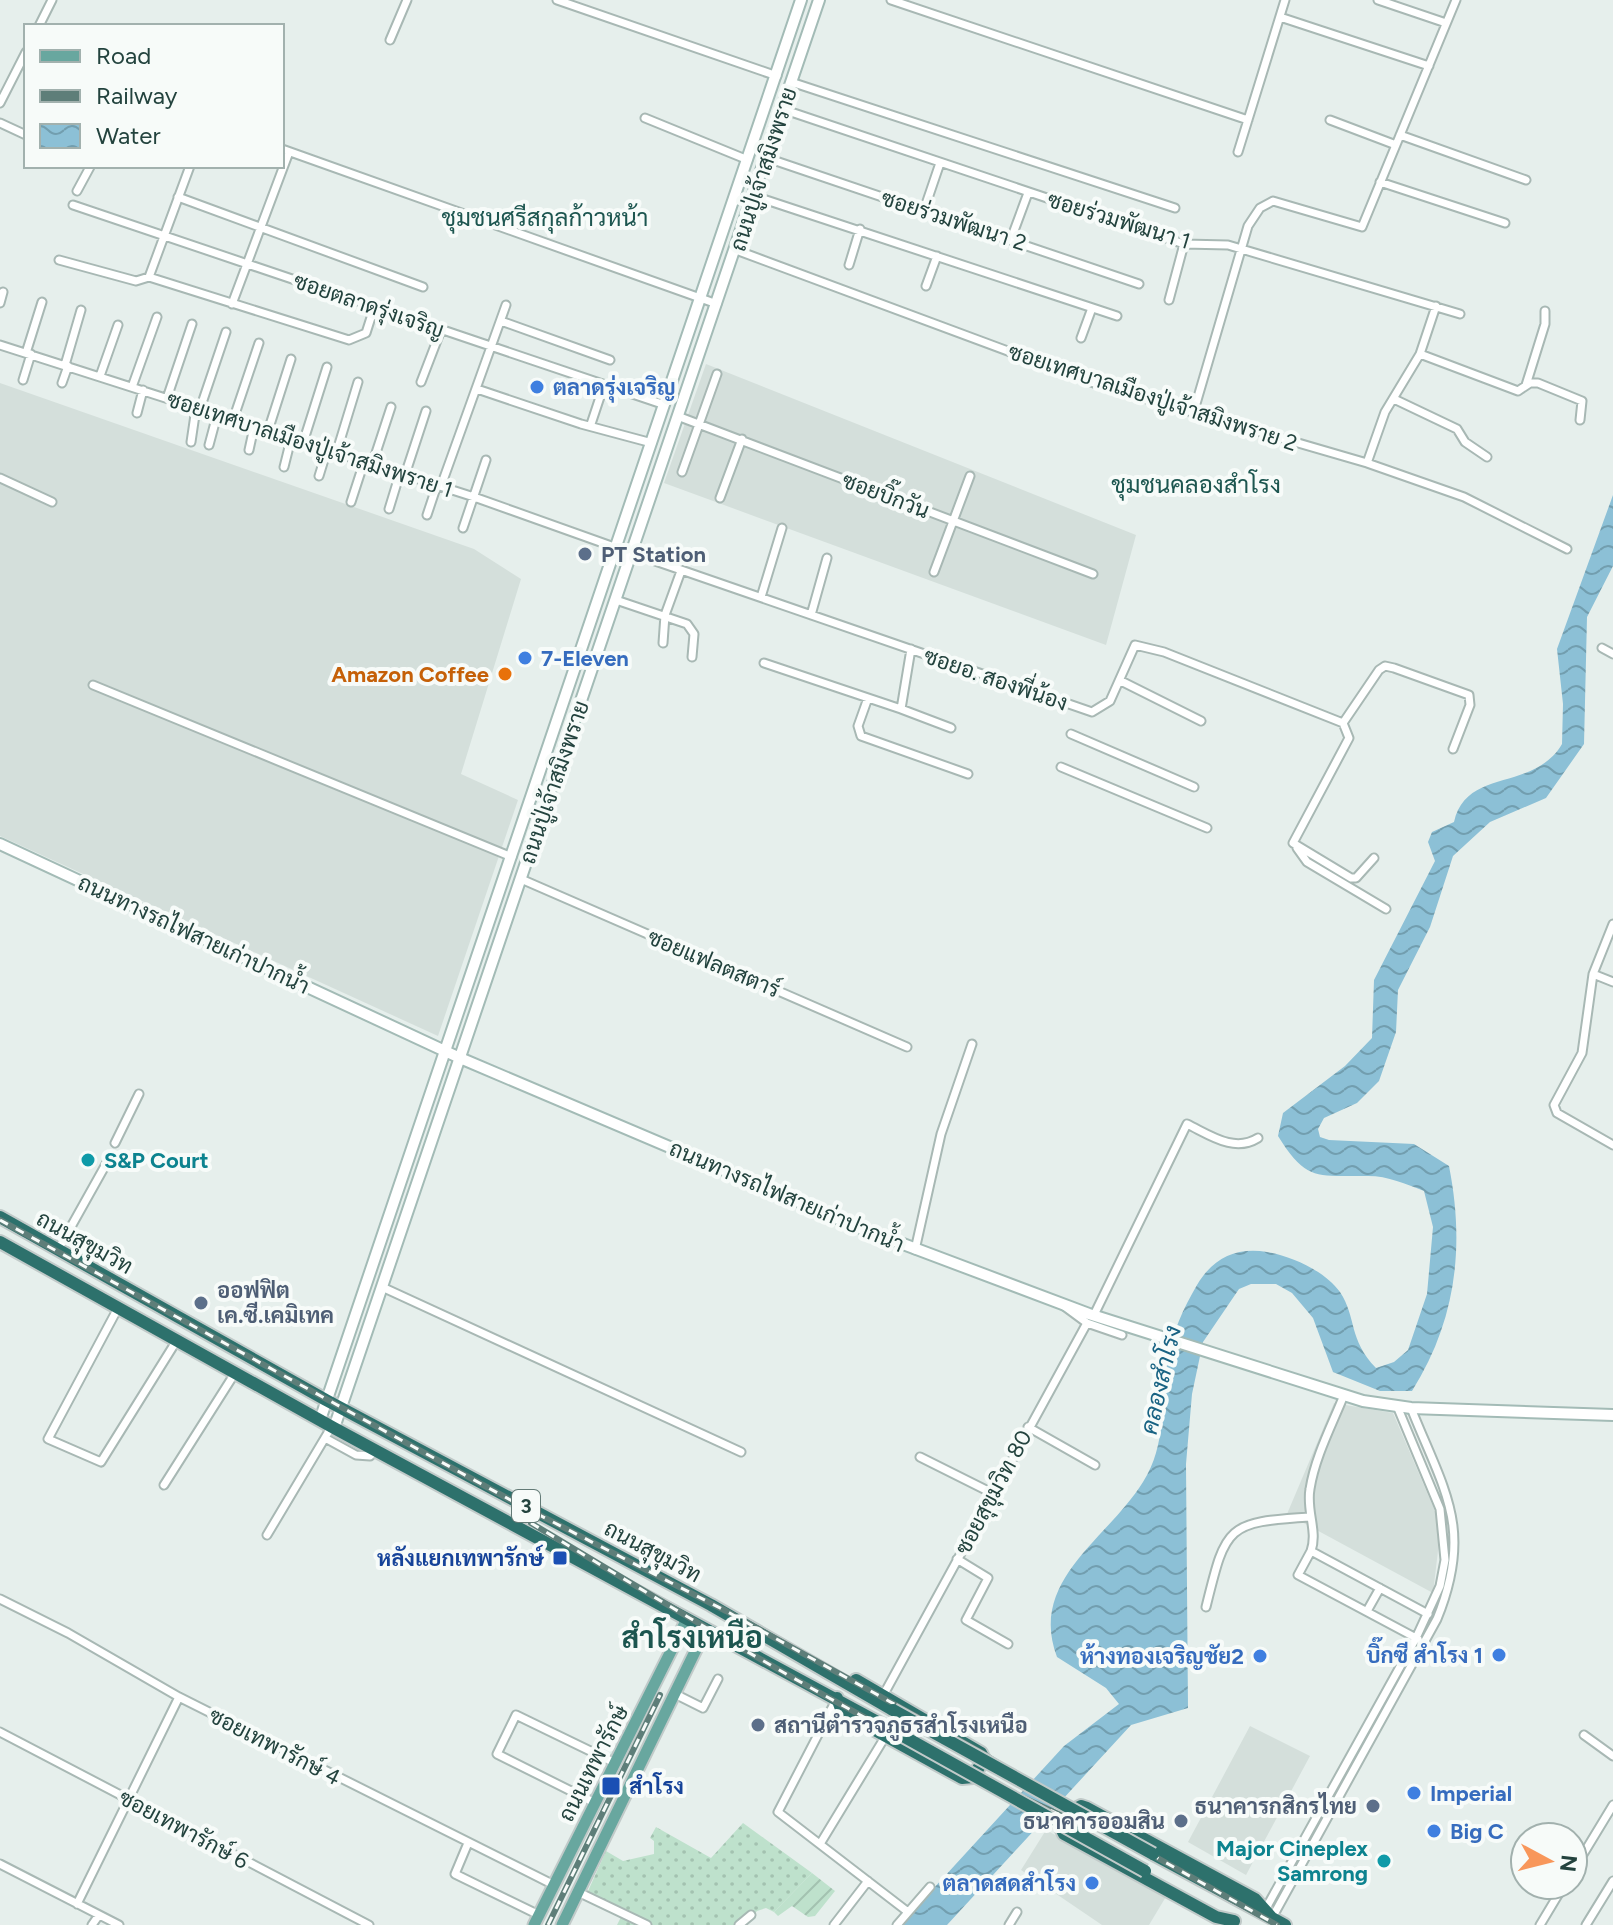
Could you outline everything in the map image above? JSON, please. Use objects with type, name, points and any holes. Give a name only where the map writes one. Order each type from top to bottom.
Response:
[{"type":"highway","name":"ถนนสุขุมวิท","points":[[0,1217],[326,1400],[711,1605],[893,1710],[1285,1925]]},
{"type":"highway","name":"ถนนสุขุมวิท","points":[[0,1242],[328,1428],[376,1450],[837,1698],[885,1731],[1145,1871],[1235,1924]]},
{"type":"highway","points":[[687,1619],[711,1605]]},
{"type":"highway","points":[[706,1629],[711,1605]]},
{"type":"highway","points":[[776,1666],[786,1648]]},
{"type":"highway","points":[[833,1675],[856,1680],[884,1694],[971,1746],[984,1759],[973,1777],[962,1778],[885,1731]]},
{"type":"highway","points":[[1235,1924],[1216,1917],[1064,1834],[1060,1826],[1064,1815],[1081,1806],[1087,1808],[1255,1899],[1268,1914]]},
{"type":"main road","name":"ถนนปู่เจ้าสมิงพราย","points":[[328,1428],[326,1400],[551,746],[801,0]]},
{"type":"main road","name":"ถนนปู่เจ้าสมิงพราย","points":[[328,1428],[341,1408],[680,417],[819,0]]},
{"type":"main road","points":[[772,90],[787,95]]},
{"type":"main road","points":[[617,548],[632,553]]},
{"type":"main road","name":"ถนนทางรถไฟสายเก่าปากน้ำ","points":[[0,844],[460,1058],[915,1250],[1062,1304],[1090,1319],[1207,1350],[1344,1395],[1397,1406],[1613,1415]]},
{"type":"main road","name":"ถนนเทพารักษ์","points":[[536,1920],[687,1619]]},
{"type":"main road","name":"ถนนเทพารักษ์","points":[[562,1925],[706,1629]]},
{"type":"street","points":[[40,24],[52,0]]},
{"type":"street","points":[[390,40],[407,0]]},
{"type":"street","points":[[557,0],[777,76]]},
{"type":"street","points":[[891,0],[1244,119]]},
{"type":"street","points":[[1238,152],[1244,119],[1285,0]]},
{"type":"street","points":[[1378,0],[1446,23]]},
{"type":"street","points":[[1193,414],[1248,226],[1260,208],[1273,201],[1362,227],[1456,0]]},
{"type":"street","points":[[1280,17],[1429,66]]},
{"type":"street","points":[[0,103],[24,56]]},
{"type":"street","points":[[791,82],[1175,208]]},
{"type":"street","name":"ซอยร่วมพัฒนา 1","points":[[782,109],[1184,244],[1217,243],[1460,314]]},
{"type":"street","points":[[645,118],[748,160]]},
{"type":"street","points":[[1330,120],[1396,145]]},
{"type":"street","points":[[0,123],[24,134]]},
{"type":"street","points":[[1400,135],[1526,180]]},
{"type":"street","points":[[286,150],[718,304]]},
{"type":"street","name":"ซอยร่วมพัฒนา 2","points":[[767,158],[1139,284]]},
{"type":"street","points":[[924,210],[940,163]]},
{"type":"street","points":[[77,191],[89,168]]},
{"type":"street","points":[[149,277],[189,168]]},
{"type":"street","points":[[232,304],[280,168]]},
{"type":"street","points":[[1380,182],[1505,223]]},
{"type":"street","points":[[1011,239],[1028,193]]},
{"type":"street","points":[[754,196],[1117,316]]},
{"type":"street","points":[[178,197],[423,287]]},
{"type":"street","name":"ซอยตลาดรุ่งเจริญ","points":[[73,205],[665,405]]},
{"type":"street","points":[[849,265],[860,229]]},
{"type":"street","points":[[1169,300],[1184,244]]},
{"type":"street","name":"ซอยเทศบาลเมืองปู่เจ้าสมิงพราย 2","points":[[736,250],[1102,386],[1367,463],[1464,497],[1567,549]]},
{"type":"street","points":[[926,286],[937,256]]},
{"type":"street","points":[[59,260],[136,281],[149,277],[349,340],[366,333],[374,308]]},
{"type":"street","points":[[0,303],[3,292]]},
{"type":"street","points":[[23,380],[42,302]]},
{"type":"street","points":[[427,515],[468,404],[477,389],[506,305]]},
{"type":"street","points":[[1367,463],[1385,412],[1420,354],[1436,306]]},
{"type":"street","points":[[1081,338],[1092,308]]},
{"type":"street","points":[[62,383],[81,310]]},
{"type":"street","points":[[1526,385],[1545,324],[1545,311]]},
{"type":"street","points":[[132,387],[157,317]]},
{"type":"street","points":[[501,321],[610,360]]},
{"type":"street","points":[[167,398],[192,324]]},
{"type":"street","points":[[100,376],[118,325]]},
{"type":"street","points":[[421,382],[441,330]]},
{"type":"street","points":[[191,442],[198,408],[226,332]]},
{"type":"street","points":[[233,420],[259,343]]},
{"type":"street","name":"ซอยเทศบาลเมืองปู่เจ้าสมิงพราย 1","points":[[0,345],[474,497],[617,548]]},
{"type":"street","points":[[1420,354],[1518,391],[1526,385],[1538,383],[1582,401],[1580,420]]},
{"type":"street","points":[[268,431],[291,359]]},
{"type":"street","points":[[303,443],[327,367]]},
{"type":"street","points":[[682,472],[717,374]]},
{"type":"street","points":[[336,454],[358,382]]},
{"type":"street","points":[[591,424],[604,385]]},
{"type":"street","points":[[477,389],[581,424],[591,424],[652,443]]},
{"type":"street","points":[[137,413],[143,390]]},
{"type":"street","points":[[1394,399],[1457,429],[1465,442],[1487,457]]},
{"type":"street","points":[[351,502],[391,407]]},
{"type":"street","points":[[389,509],[426,411]]},
{"type":"street","points":[[209,445],[217,415]]},
{"type":"street","name":"ซอยบิ๊กวัน","points":[[680,417],[1093,574]]},
{"type":"street","points":[[249,450],[254,427]]},
{"type":"street","points":[[284,467],[291,439]]},
{"type":"street","points":[[720,498],[742,439]]},
{"type":"street","points":[[319,476],[327,450]]},
{"type":"street","points":[[463,528],[486,460]]},
{"type":"street","points":[[934,572],[970,476]]},
{"type":"street","points":[[0,478],[52,502]]},
{"type":"street","points":[[761,597],[782,528]]},
{"type":"street","name":"ซอยอ. สองพี่น้อง","points":[[632,553],[1092,712],[1110,701],[1135,645],[1164,652],[1343,723]]},
{"type":"street","points":[[811,615],[827,558]]},
{"type":"street","points":[[663,643],[665,615],[681,571]]},
{"type":"street","points":[[616,600],[665,615],[691,628],[692,657]]},
{"type":"street","points":[[1602,648],[1613,654]]},
{"type":"street","points":[[901,709],[911,649]]},
{"type":"street","points":[[764,663],[951,728]]},
{"type":"street","points":[[1386,909],[1307,862],[1294,838],[1349,738],[1343,723],[1379,670],[1385,666],[1469,695],[1470,705],[1453,749]]},
{"type":"street","points":[[1121,681],[1201,721]]},
{"type":"street","points":[[93,685],[512,857]]},
{"type":"street","points":[[868,698],[858,726],[861,736],[968,774]]},
{"type":"street","points":[[1071,734],[1194,787]]},
{"type":"street","points":[[551,746],[565,750]]},
{"type":"street","points":[[1061,767],[1207,828]]},
{"type":"street","points":[[1297,848],[1351,878],[1356,878],[1374,858]]},
{"type":"street","name":"ซอยแฟลตสตาร์","points":[[521,879],[907,1047]]},
{"type":"street","points":[[1613,924],[1593,974],[1582,1053],[1554,1110],[1613,1145]]},
{"type":"street","points":[[1593,974],[1613,982]]},
{"type":"street","points":[[915,1250],[941,1134],[972,1044]]},
{"type":"street","points":[[115,1143],[139,1094]]},
{"type":"street","name":"ซอยสุขุมวิท 80","points":[[884,1694],[1028,1427],[1071,1359],[1187,1124],[1232,1145],[1249,1143],[1258,1138]]},
{"type":"street","points":[[58,1250],[110,1157]]},
{"type":"street","points":[[382,1287],[741,1452]]},
{"type":"street","points":[[118,1308],[48,1439],[101,1462],[177,1340]]},
{"type":"street","points":[[1090,1319],[1122,1335]]},
{"type":"street","points":[[164,1485],[235,1373]]},
{"type":"street","points":[[1344,1395],[1310,1489],[1310,1517],[1315,1536],[1298,1575],[1420,1640]]},
{"type":"street","points":[[1397,1406],[1438,1485],[1445,1530],[1445,1560],[1420,1640]]},
{"type":"street","points":[[1268,1914],[1449,1591],[1456,1562],[1456,1533],[1411,1408]]},
{"type":"street","points":[[1028,1427],[1095,1465]]},
{"type":"street","points":[[267,1535],[328,1428]]},
{"type":"street","points":[[920,1457],[992,1493]]},
{"type":"street","points":[[1206,1607],[1215,1566],[1234,1531],[1253,1521],[1310,1517]]},
{"type":"street","points":[[1311,1551],[1428,1614]]},
{"type":"street","points":[[957,1559],[988,1578],[966,1620],[1008,1644]]},
{"type":"street","points":[[1445,1560],[1456,1562]]},
{"type":"street","points":[[1367,1611],[1380,1588]]},
{"type":"street","name":"ซอยเทพารักษ์ 4","points":[[0,1599],[68,1633],[179,1697],[554,1885]]},
{"type":"street","points":[[675,1694],[703,1708],[718,1679]]},
{"type":"street","points":[[77,1904],[179,1697]]},
{"type":"street","points":[[837,1698],[778,1811],[908,1912]]},
{"type":"street","points":[[595,1803],[497,1754],[516,1715],[615,1763]]},
{"type":"street","points":[[820,1844],[885,1731]]},
{"type":"street","name":"ซอยเทพารักษ์ 6","points":[[0,1732],[369,1925]]},
{"type":"street","points":[[1584,1735],[1613,1756]]},
{"type":"street","points":[[1589,1845],[1612,1808]]},
{"type":"street","points":[[468,1843],[455,1874],[536,1920]]},
{"type":"street","points":[[0,1864],[119,1925]]},
{"type":"street","points":[[834,1925],[868,1881]]},
{"type":"street","points":[[1586,1925],[1613,1881]]},
{"type":"street","points":[[897,1925],[930,1887]]},
{"type":"street","points":[[578,1892],[647,1925]]},
{"type":"street","points":[[1540,1925],[1554,1901]]},
{"type":"street","points":[[1009,1925],[1017,1912]]},
{"type":"street","points":[[92,1925],[99,1915]]},
{"type":"street","points":[[739,1925],[751,1915]]},
{"type":"shaded area","points":[[706,364],[1136,535],[1106,645],[664,483]]},
{"type":"shaded area","points":[[0,383],[474,549],[521,579],[461,774],[518,800],[438,1036],[0,836]]},
{"type":"shaded area","points":[[1334,1403],[1393,1413],[1441,1525],[1433,1593],[1287,1514]]},
{"type":"shaded area","points":[[1250,1726],[1310,1756],[1246,1875],[1188,1842]]},
{"type":"shaded area","name":"ตลาดสดสำโรง","points":[[1046,1830],[1167,1895],[1149,1925],[1102,1925],[1021,1870]]},
{"type":"green space","points":[[743,1823],[812,1873],[774,1912],[766,1908],[757,1911],[745,1925],[617,1925],[621,1917],[584,1900],[606,1851],[623,1861],[654,1854],[654,1841],[650,1838],[656,1827],[711,1858]]},
{"type":"green space","points":[[812,1873],[835,1891],[815,1916],[808,1917],[792,1906],[778,1916],[774,1912]]},
{"type":"water","points":[[1613,495],[1613,566],[1587,617],[1584,744],[1546,798],[1490,822],[1453,856],[1430,927],[1398,990],[1396,1032],[1379,1081],[1357,1103],[1324,1118],[1318,1129],[1320,1137],[1329,1140],[1414,1144],[1449,1166],[1456,1225],[1453,1283],[1439,1338],[1427,1365],[1412,1391],[1380,1391],[1333,1372],[1313,1318],[1292,1293],[1276,1284],[1251,1284],[1239,1289],[1203,1342],[1192,1394],[1186,1464],[1188,1708],[1131,1725],[947,1925],[900,1925],[1064,1746],[1119,1704],[1106,1688],[1057,1657],[1051,1630],[1053,1605],[1062,1583],[1076,1562],[1128,1503],[1151,1468],[1160,1438],[1168,1358],[1173,1339],[1187,1303],[1210,1268],[1226,1256],[1245,1251],[1286,1257],[1317,1271],[1334,1284],[1349,1311],[1361,1348],[1376,1368],[1394,1362],[1408,1350],[1427,1294],[1433,1227],[1424,1191],[1383,1177],[1325,1175],[1306,1169],[1278,1136],[1283,1113],[1345,1066],[1372,1038],[1374,980],[1435,861],[1428,842],[1432,832],[1454,822],[1461,805],[1472,793],[1535,769],[1550,759],[1562,744],[1563,704],[1557,649]]},
{"type":"railway","points":[[0,1220],[516,1503],[726,1611],[979,1751],[1072,1810],[1277,1925]]},
{"type":"railway","points":[[531,1523],[798,1681],[935,1754],[1074,1821]]},
{"type":"railway","points":[[548,1925],[660,1695]]},
{"type":"place","name":"ตลาดรุ่งเจริญ","points":[[537,387]]},
{"type":"place","name":"PT Station","points":[[585,554]]},
{"type":"place","name":"7-Eleven","points":[[525,658]]},
{"type":"place","name":"Amazon Coffee","points":[[505,674]]},
{"type":"place","name":"S&P Court","points":[[88,1160]]},
{"type":"place","name":"ออฟฟิต เค.ซี.เคมิเทค","points":[[201,1303]]},
{"type":"place","name":"หลังแยกเทพารักษ์","points":[[560,1558]]},
{"type":"place","name":"บิ๊กซี สำโรง 1","points":[[1499,1655]]},
{"type":"place","name":"ห้างทองเจริญชัย2","points":[[1260,1656]]},
{"type":"place","name":"สถานีตำรวจภูธรสำโรงเหนือ","points":[[758,1725]]},
{"type":"place","name":"สำโรง","points":[[611,1786]]},
{"type":"place","name":"Imperial","points":[[1414,1793]]},
{"type":"place","name":"ธนาคารกสิกรไทย","points":[[1373,1806]]},
{"type":"place","name":"ธนาคารออมสิน","points":[[1181,1821]]},
{"type":"place","name":"Big C","points":[[1434,1831]]},
{"type":"place","name":"Major Cineplex Samrong","points":[[1384,1861]]},
{"type":"place","name":"ตลาดสดสำโรง","points":[[1092,1883]]},
{"type":"district","name":"ชุมชนศรีสกุลก้าวหน้า","points":[[545,218]]},
{"type":"district","name":"ชุมชนคลองสำโรง","points":[[1196,485]]},
{"type":"district","name":"สำโรงเหนือ","points":[[692,1638]]},
{"type":"water label","name":"คลองสำโรง","points":[[1161,1380]]}]
